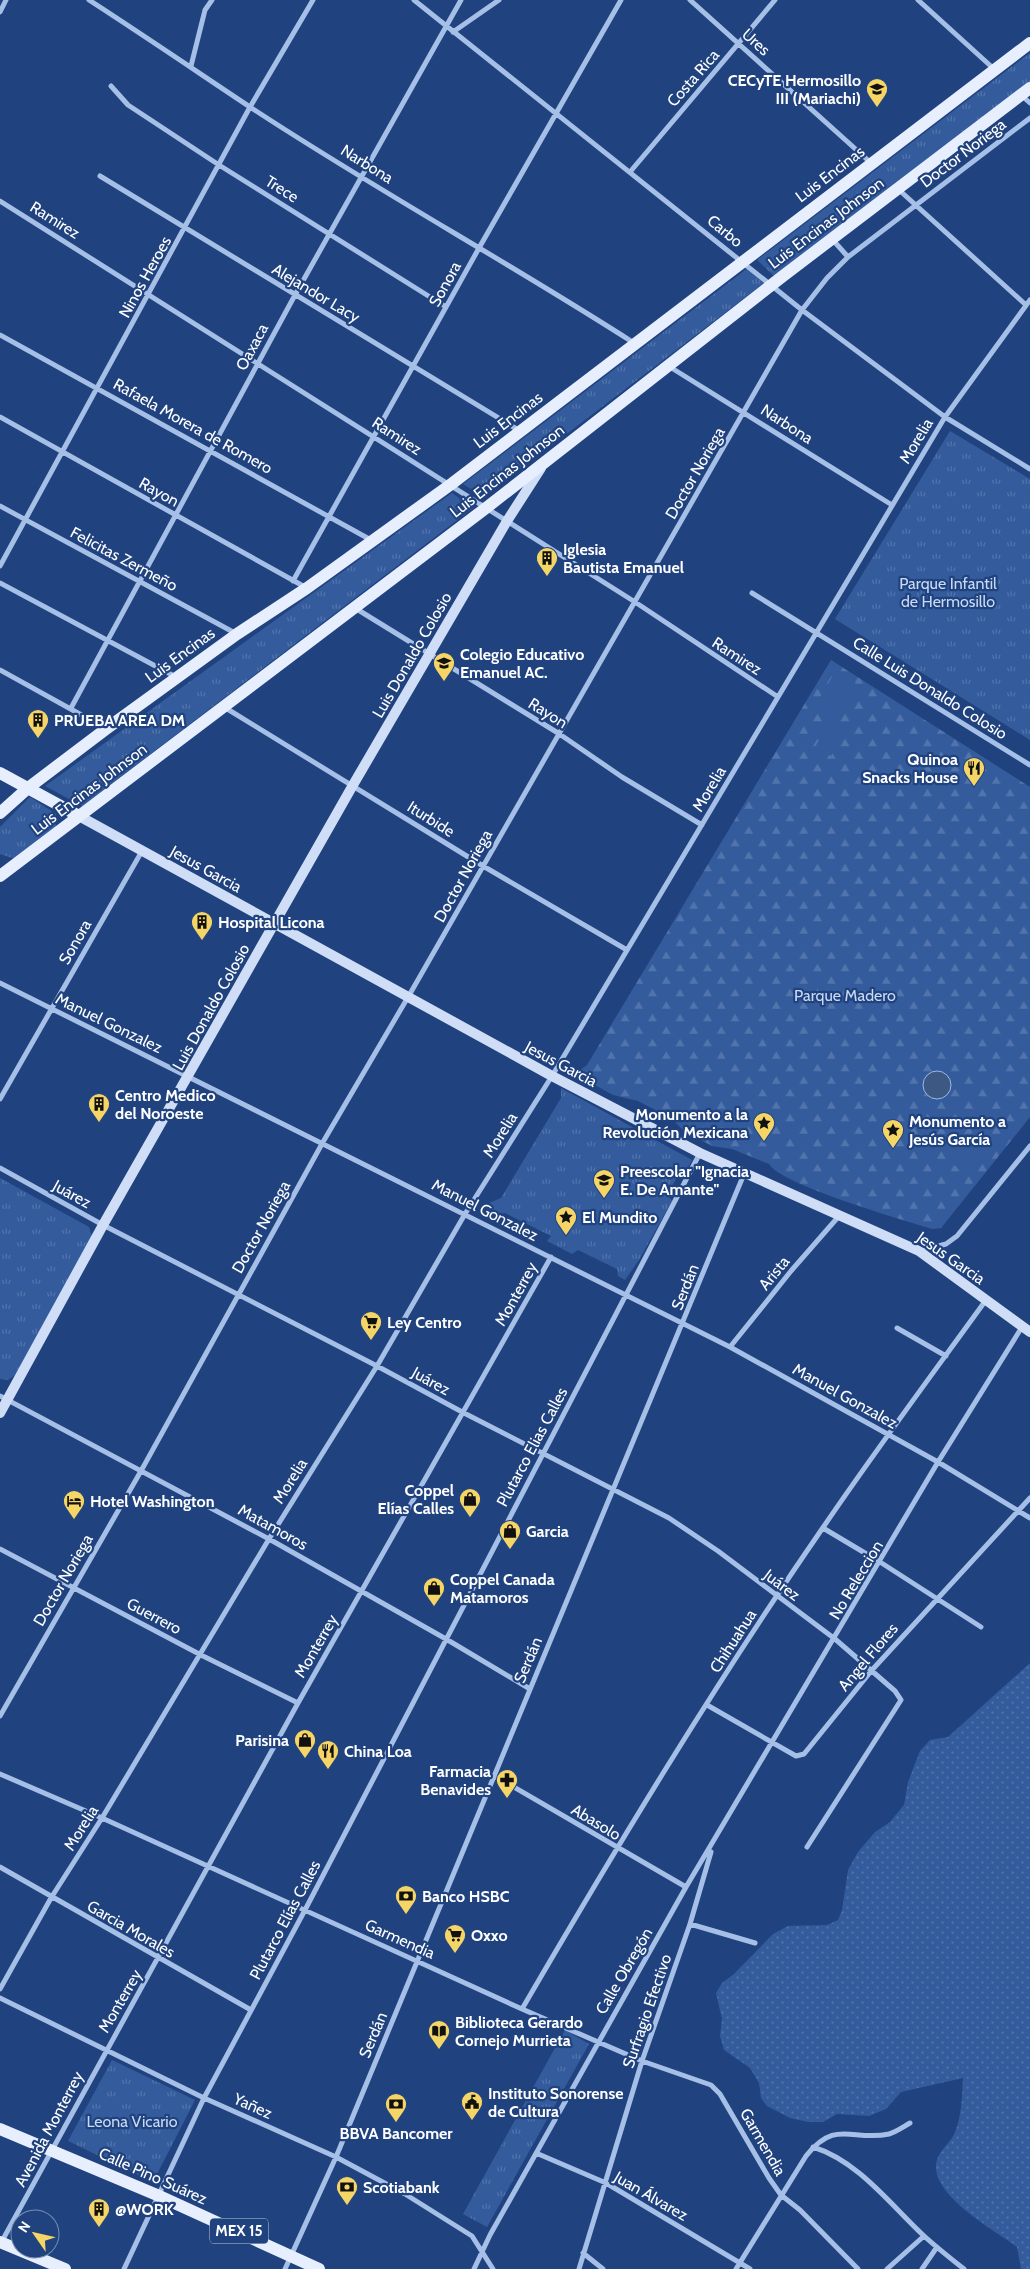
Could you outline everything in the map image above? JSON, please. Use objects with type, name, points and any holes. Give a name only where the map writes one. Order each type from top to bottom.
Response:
[{"type":"main road","name":"Luis Encinas","points":[[0,813],[28,788],[236,634],[307,588],[450,485],[1030,43]]},
{"type":"main road","name":"Luis Encinas Johnson","points":[[0,876],[544,464],[832,238],[1027,95]]},
{"type":"main road","name":"Luis Donaldo Colosio","points":[[0,1413],[4,1398],[189,1077],[353,785],[507,521],[544,464]]},
{"type":"main road","points":[[0,773],[79,816]]},
{"type":"main road","name":"Jesus Garcia","points":[[79,816],[552,1076],[700,1153],[919,1251],[1026,1330]]},
{"type":"main road","name":"Calle Pino Suárez","points":[[0,2129],[157,2195],[319,2269]]},
{"type":"main road","points":[[1,2243],[61,2268]]},
{"type":"street","points":[[0,12],[6,0]]},
{"type":"street","name":"Narbona","points":[[89,0],[250,107],[554,292],[635,344]]},
{"type":"street","points":[[190,66],[205,10],[212,0]]},
{"type":"street","name":"Ninos Heroes","points":[[0,566],[185,230],[250,107],[312,0]]},
{"type":"street","name":"Carbo","points":[[414,0],[802,310],[945,417],[1030,469]]},
{"type":"street","name":"Oaxaca","points":[[71,708],[258,362],[461,0]]},
{"type":"street","points":[[453,32],[499,0]]},
{"type":"street","name":"Sonora","points":[[293,581],[479,248],[621,0]]},
{"type":"street","name":"Ures","points":[[690,0],[871,163]]},
{"type":"street","name":"Costa Rica","points":[[630,172],[775,0]]},
{"type":"street","points":[[918,0],[995,70]]},
{"type":"street","name":"Trece","points":[[111,86],[128,105],[219,165],[446,307]]},
{"type":"street","name":"Doctor Noriega","points":[[0,1716],[141,1470],[323,1142],[409,997],[558,733],[745,412],[802,310],[827,278],[848,257],[1030,118]]},
{"type":"street","name":"Alejandor Lacy","points":[[100,176],[185,230],[520,431]]},
{"type":"street","points":[[898,188],[1026,305]]},
{"type":"street","name":"Ramirez","points":[[0,200],[635,602],[778,697]]},
{"type":"street","points":[[832,238],[848,257]]},
{"type":"street","name":"Morelia","points":[[0,1989],[51,1898],[201,1655],[269,1539],[377,1366],[465,1214],[552,1076],[945,417],[1030,300]]},
{"type":"street","name":"Rafaela Morera de Romero","points":[[0,335],[373,541]]},
{"type":"street","name":"Narbona","points":[[668,366],[745,412],[892,505]]},
{"type":"street","name":"Rayon","points":[[0,417],[307,588]]},
{"type":"street","name":"Felicitas Zermeño","points":[[0,506],[236,634]]},
{"type":"street","points":[[0,583],[106,642],[176,678]]},
{"type":"street","name":"Calle Luis Donaldo Colosio","points":[[752,593],[1030,765]]},
{"type":"street","name":"Rayon","points":[[354,608],[558,733],[622,777],[702,826]]},
{"type":"street","points":[[0,670],[106,729]]},
{"type":"street","name":"Iturbide","points":[[224,707],[483,866],[627,950]]},
{"type":"street","name":"Sonora","points":[[0,1099],[142,850]]},
{"type":"street","name":"Manuel Gonzalez","points":[[0,983],[684,1323],[938,1462],[1030,1518]]},
{"type":"street","points":[[919,1251],[946,1244],[957,1236],[1030,1146]]},
{"type":"street","name":"Plutarco Elias Calles","points":[[387,1753],[700,1153]]},
{"type":"street","name":"Juárez","points":[[0,1168],[103,1225],[669,1518],[718,1551],[835,1639],[872,1670],[895,1691],[901,1700],[807,1847]]},
{"type":"street","name":"Serdán","points":[[284,2269],[336,2157],[684,1323],[744,1174]]},
{"type":"street","name":"Arista","points":[[730,1347],[791,1271],[839,1216]]},
{"type":"street","name":"Monterrey","points":[[106,2050],[209,1868],[298,1703],[552,1257]]},
{"type":"street","name":"Chihuahua","points":[[522,2009],[616,1848],[777,1597],[823,1528],[986,1300]]},
{"type":"street","points":[[896,1328],[946,1356]]},
{"type":"street","name":"No Releccion","points":[[712,1846],[938,1462],[1026,1330]]},
{"type":"street","name":"Matamoros","points":[[4,1398],[269,1539],[446,1638],[530,1689]]},
{"type":"street","name":"Angel Flores","points":[[707,1705],[772,1744],[796,1756],[804,1754],[872,1670],[936,1598],[1030,1498]]},
{"type":"street","points":[[823,1528],[981,1627]]},
{"type":"street","name":"Guerrero","points":[[0,1549],[201,1655],[298,1703]]},
{"type":"street","name":"Plutarco Elías Calles","points":[[124,2269],[204,2098],[387,1753]]},
{"type":"street","name":"Garmendia","points":[[0,1774],[418,1960],[522,2009],[642,2061],[704,2082],[716,2089],[781,2195],[800,2210],[858,2269]]},
{"type":"street","name":"Abasolo","points":[[495,1776],[686,1887]]},
{"type":"street","name":"Calle Obregón","points":[[474,2269],[483,2254],[490,2235],[598,2041],[686,1887],[712,1846]]},
{"type":"street","name":"Surfragio Efectivo","points":[[579,2269],[642,2061],[690,1924],[712,1846]]},
{"type":"street","name":"Garcia Morales","points":[[0,1867],[158,1959],[251,2010]]},
{"type":"street","points":[[690,1924],[755,1943]]},
{"type":"street","name":"Yañez","points":[[0,1998],[204,2098],[336,2157],[458,2226],[472,2236],[493,2269]]},
{"type":"street","name":"Avenida Monterrey","points":[[1,2243],[106,2050]]},
{"type":"street","points":[[736,2269],[781,2195],[814,2147],[828,2136],[891,2134],[910,2123]]},
{"type":"street","points":[[814,2147],[834,2155],[851,2167],[936,2247],[964,2269]]},
{"type":"street","name":"Juan Álvarez","points":[[536,2153],[606,2183],[750,2269]]},
{"type":"street","points":[[887,2269],[924,2236]]},
{"type":"street","points":[[922,2269],[936,2247]]},
{"type":"street","points":[[583,2253],[603,2269]]},
{"type":"green space","points":[[1030,53],[1030,82],[774,276],[757,260]]},
{"type":"green space","points":[[748,268],[764,283],[484,497],[463,484]]},
{"type":"green space","name":"Parque Infantil de Hermosillo","points":[[950,431],[1030,479],[1030,740],[835,619]]},
{"type":"green space","points":[[452,493],[473,508],[82,806],[45,786]]},
{"type":"green space","name":"Parque Madero","points":[[831,660],[1030,787],[1030,1117],[941,1228],[932,1229],[844,1201],[796,1182],[778,1172],[769,1164],[732,1149],[712,1146],[684,1131],[671,1118],[638,1101],[613,1095],[584,1079],[579,1071],[587,1065]]},
{"type":"green space","points":[[835,672],[858,685],[836,723],[813,709]]},
{"type":"green space","points":[[830,722],[845,731],[831,756],[815,747]]},
{"type":"green space","points":[[30,797],[56,814],[56,827],[15,859],[0,854],[0,827]]},
{"type":"green space","points":[[561,1088],[692,1160],[684,1175],[678,1176],[667,1194],[672,1201],[639,1260],[625,1280],[618,1276],[617,1269],[578,1250],[572,1254],[547,1241],[551,1236],[505,1213],[496,1214],[484,1208],[489,1203],[501,1198],[561,1098]]},
{"type":"green space","points":[[978,1126],[998,1142],[969,1177],[949,1161]]},
{"type":"green space","points":[[0,1178],[89,1227],[92,1236],[90,1243],[15,1375],[8,1380],[0,1379]]},
{"type":"green space","points":[[1030,1663],[1030,2269],[1021,2269],[1017,2247],[964,2209],[941,2183],[936,2170],[938,2157],[954,2135],[959,2119],[963,2078],[901,2092],[886,2109],[869,2116],[837,2114],[823,2122],[808,2122],[790,2118],[767,2106],[761,2098],[759,2083],[750,2068],[724,2050],[720,2036],[722,2019],[716,1993],[722,1983],[734,1974],[773,1934],[788,1926],[827,1925],[838,1920],[842,1910],[848,1870],[858,1852],[875,1832],[890,1822],[904,1805],[908,1782],[920,1751],[930,1740],[948,1737]]},
{"type":"green space","points":[[565,2030],[589,2044],[487,2227],[463,2214]]},
{"type":"green space","name":"Leona Vicario","points":[[112,2060],[195,2100],[153,2182],[68,2141]]},
{"type":"shaded area","points":[[937,1071],[947,1075],[951,1085],[947,1095],[937,1099],[927,1095],[923,1085],[927,1075]]},
{"type":"place","name":"CECyTE Hermosillo III (Mariachi)","points":[[877,108]]},
{"type":"place","name":"Iglesia Bautista Emanuel","points":[[547,577]]},
{"type":"place","name":"Colegio Educativo Emanuel AC.","points":[[444,682]]},
{"type":"place","name":"PRUEBA AREA DM","points":[[38,739]]},
{"type":"place","name":"Quinoa Snacks House","points":[[974,787]]},
{"type":"place","name":"Hospital Licona","points":[[202,941]]},
{"type":"place","name":"Centro Medico del Noroeste","points":[[99,1123]]},
{"type":"place","name":"Monumento a la Revolución Mexicana","points":[[764,1142]]},
{"type":"place","name":"Monumento a Jesús García","points":[[893,1149]]},
{"type":"place","name":"Preescolar \"Ignacia E. De Amante\"","points":[[604,1199]]},
{"type":"place","name":"El Mundito","points":[[566,1236]]},
{"type":"place","name":"Ley Centro","points":[[371,1341]]},
{"type":"place","name":"Coppel Elías Calles","points":[[470,1518]]},
{"type":"place","name":"Hotel Washington","points":[[74,1520]]},
{"type":"place","name":"Garcia","points":[[510,1550]]},
{"type":"place","name":"Coppel Canada Matamoros","points":[[434,1607]]},
{"type":"place","name":"Parisina","points":[[305,1759]]},
{"type":"place","name":"China Loa","points":[[328,1770]]},
{"type":"place","name":"Farmacia Benavides","points":[[507,1799]]},
{"type":"place","name":"Banco HSBC","points":[[406,1915]]},
{"type":"place","name":"Oxxo","points":[[455,1954]]},
{"type":"place","name":"Biblioteca Gerardo Cornejo Murrieta","points":[[439,2050]]},
{"type":"place","name":"Instituto Sonorense de Cultura","points":[[472,2121]]},
{"type":"place","name":"BBVA Bancomer","points":[[396,2123]]},
{"type":"place","name":"Scotiabank","points":[[347,2206]]},
{"type":"place","name":"@WORK","points":[[99,2228]]}]
